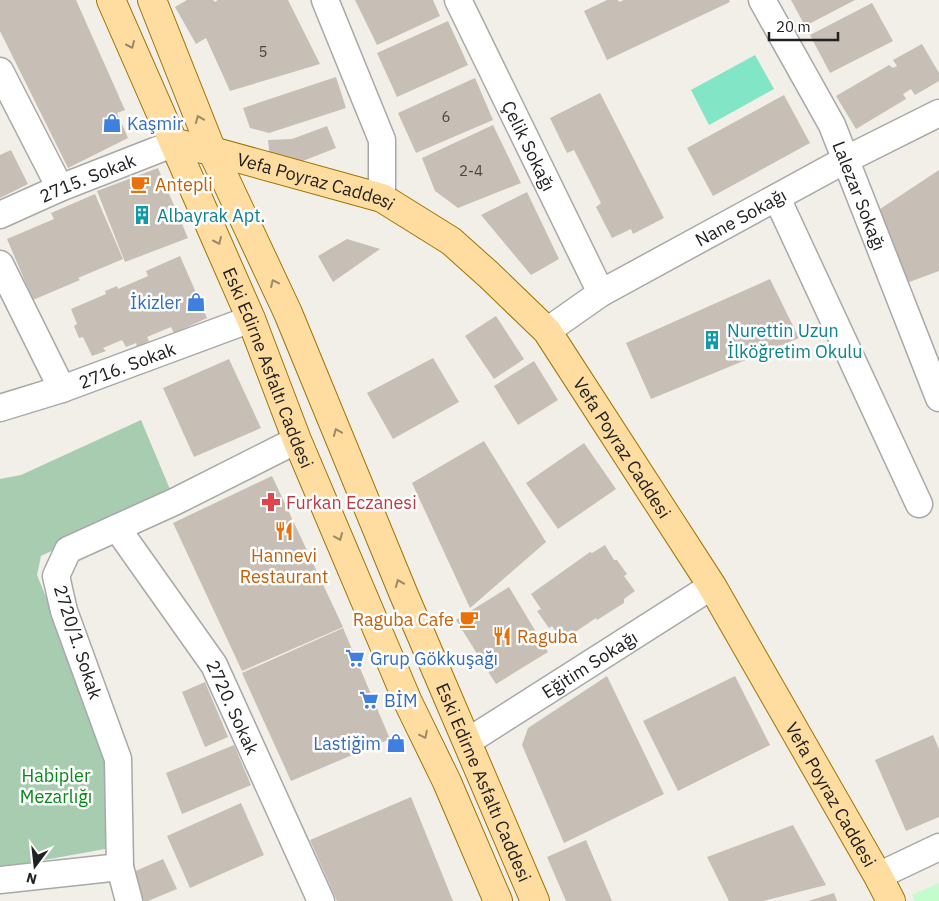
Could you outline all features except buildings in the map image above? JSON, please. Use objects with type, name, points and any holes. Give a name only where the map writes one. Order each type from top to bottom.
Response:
[{"type":"main road","name":"Eski Edirne Asfaltı Caddesi","points":[[111,0],[252,318],[298,440],[408,702],[447,782],[498,901]]},
{"type":"main road","name":"Eski Edirne Asfaltı Caddesi","points":[[152,0],[212,151],[288,313],[404,595],[535,901]]},
{"type":"main road","name":"Vefa Poyraz Caddesi","points":[[175,143],[212,151],[382,198],[452,241],[547,331],[712,586],[891,901]]},
{"type":"street","points":[[325,0],[382,140],[382,198]]},
{"type":"street","name":"Çelik Sokağı","points":[[458,0],[601,293]]},
{"type":"street","name":"Lalezar Sokağı","points":[[762,0],[832,125],[939,398]]},
{"type":"street","points":[[0,71],[60,188]]},
{"type":"street","name":"Nane Sokağı","points":[[547,331],[601,293],[846,160],[939,113]]},
{"type":"street","name":"2715. Sokak","points":[[0,215],[60,188],[175,143]]},
{"type":"street","points":[[777,198],[919,504]]},
{"type":"street","points":[[0,264],[62,389]]},
{"type":"street","name":"2716. Sokak","points":[[0,408],[62,389],[252,318]]},
{"type":"street","name":"2720/1. Sokak","points":[[129,901],[120,867],[118,759],[64,611],[56,576],[68,550],[298,440]]},
{"type":"street","name":"2720. Sokak","points":[[117,528],[214,666],[321,901]]},
{"type":"street","name":"Eğitim Sokağı","points":[[467,742],[712,586]]},
{"type":"street","points":[[878,876],[939,847]]},
{"type":"street","points":[[0,880],[120,867]]},
{"type":"green space","points":[[755,55],[774,89],[709,125],[691,90]]},
{"type":"green space","name":"Habipler Mezarlığı","points":[[141,420],[172,494],[41,556],[37,575],[111,756],[116,847],[0,868],[0,479],[21,475]]},
{"type":"green space","points":[[939,883],[939,901],[915,901],[912,895]]},
{"type":"place","name":"Kaşmir","points":[[112,123]]},
{"type":"place","name":"Antepli","points":[[140,184]]},
{"type":"place","name":"Albayrak Apt.","points":[[142,215]]},
{"type":"place","name":"İkizler","points":[[196,302]]},
{"type":"place","name":"Nurettin Uzun İlköğretim Okulu","points":[[712,340]]},
{"type":"place","name":"Furkan Eczanesi","points":[[271,502]]},
{"type":"place","name":"Hannevi Restaurant","points":[[284,531]]},
{"type":"place","name":"Raguba Cafe","points":[[469,619]]},
{"type":"place","name":"Raguba","points":[[502,636]]},
{"type":"place","name":"Grup Gökkuşağı","points":[[355,658]]},
{"type":"place","name":"BİM","points":[[369,700]]},
{"type":"place","name":"Lastiğim","points":[[396,743]]}]
